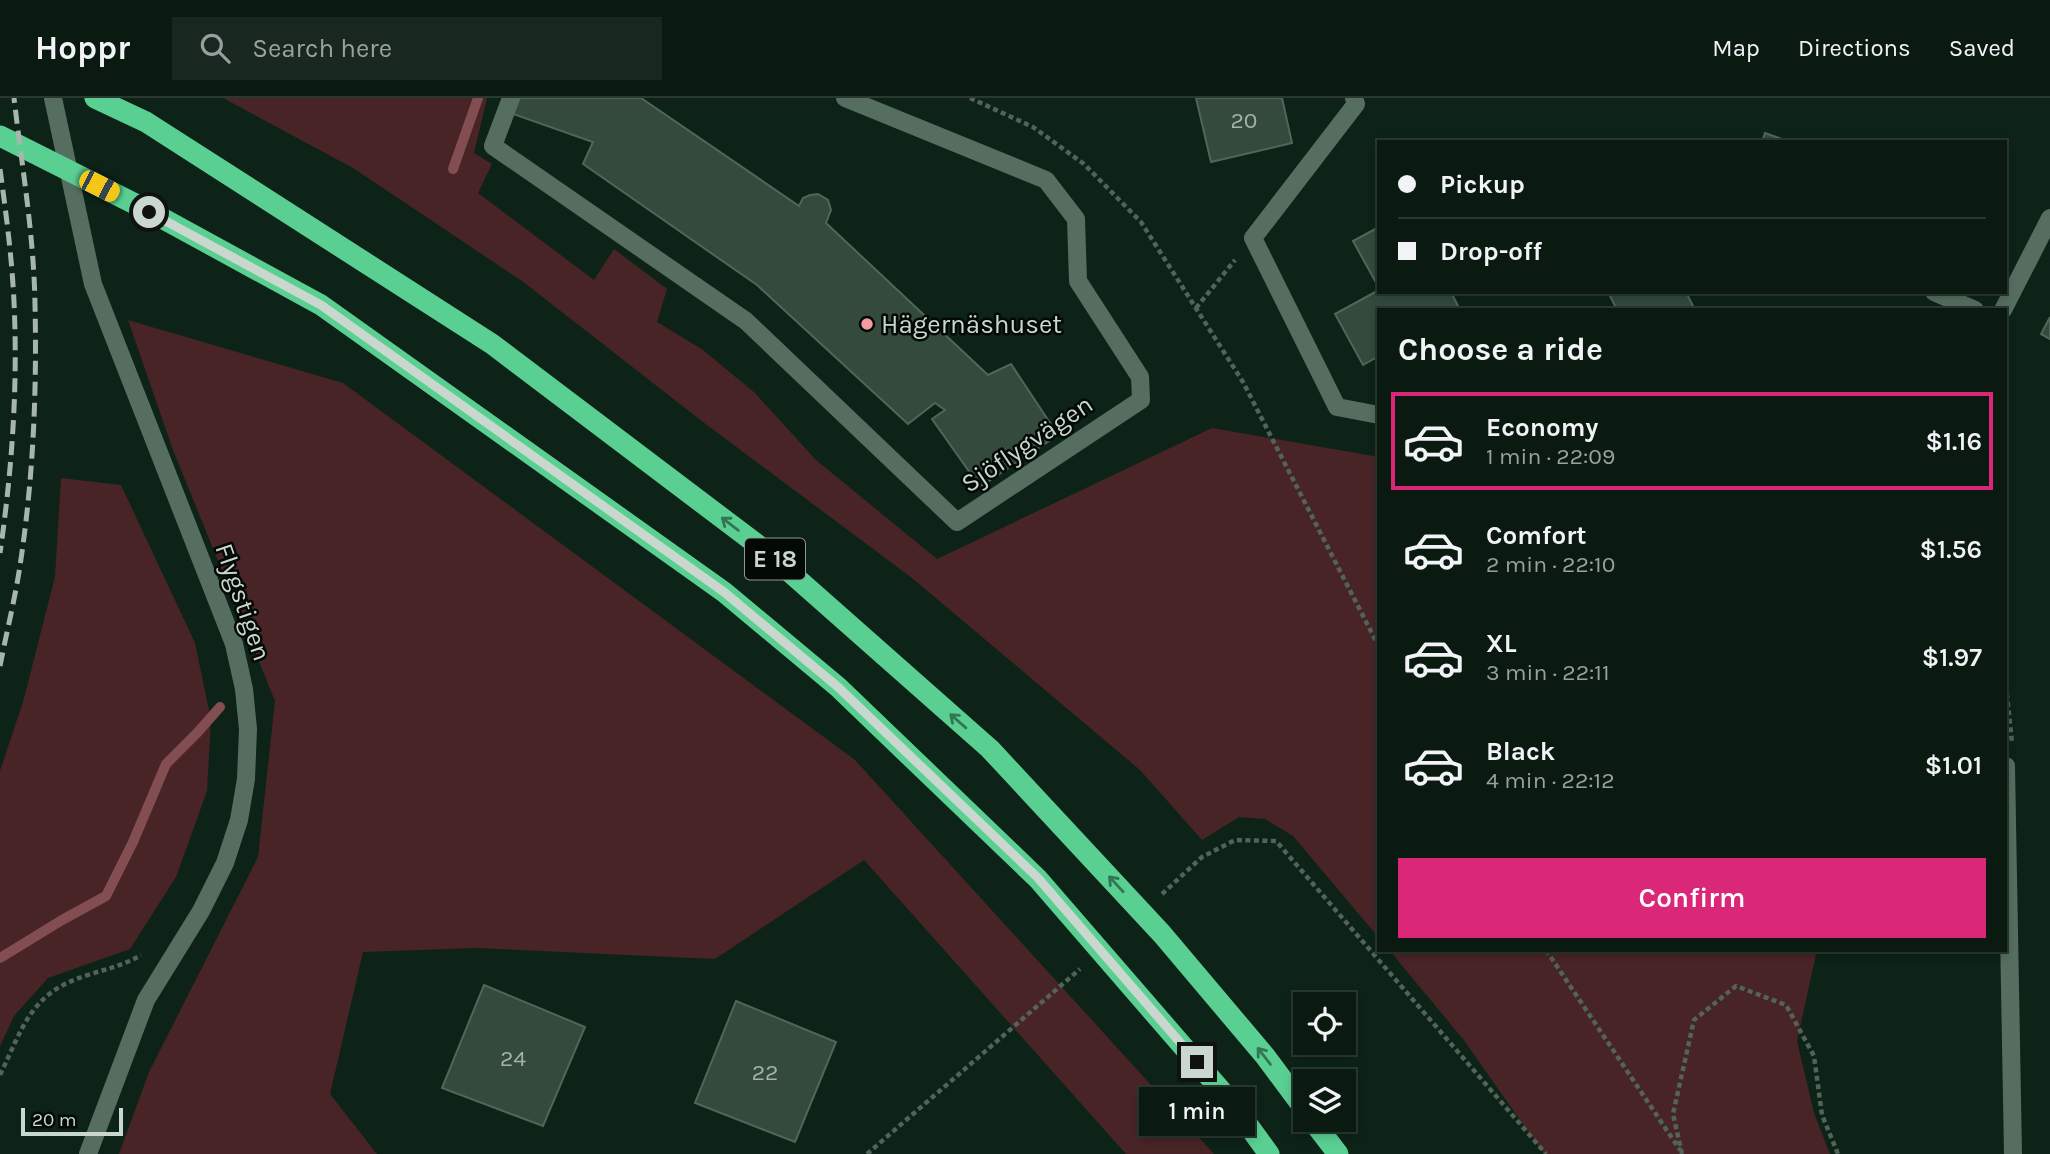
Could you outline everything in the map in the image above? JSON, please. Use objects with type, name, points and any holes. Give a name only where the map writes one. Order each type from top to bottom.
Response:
[{"type":"highway","name":"E 18","points":[[94,98],[146,122],[492,344],[767,552],[990,749],[1163,934],[1293,1094]]},
{"type":"highway","name":"E 18","points":[[0,136],[149,212],[321,305],[724,592],[828,678],[1038,878],[1232,1103],[1269,1154]]},
{"type":"highway","points":[[1321,1132],[1338,1154]]},
{"type":"street","name":"Flygstigen","points":[[53,98],[93,284],[117,352],[234,643],[244,689],[248,729],[244,793],[239,820],[225,863],[201,911],[146,1000],[88,1154]]},
{"type":"street","name":"Sjöflygvägen","points":[[512,98],[493,146],[746,321],[957,523],[1141,400],[1140,377],[1078,281],[1076,219],[1046,180],[845,98]]},
{"type":"street","points":[[1354,98],[1356,104],[1253,238],[1337,407],[1377,415]]},
{"type":"street","points":[[2004,308],[2050,218]]},
{"type":"street","points":[[1939,294],[1970,308]]},
{"type":"street","points":[[2007,821],[2013,1154]]},
{"type":"path","points":[[970,98],[1033,127],[1084,164],[1141,222],[1243,382],[1377,643]]},
{"type":"path","points":[[1196,308],[1253,238]]},
{"type":"path","points":[[1172,885],[1202,858],[1235,840],[1276,841],[1546,1154]]},
{"type":"path","points":[[0,1075],[35,1006],[47,994],[62,984],[127,963],[142,955],[149,946]]},
{"type":"path","points":[[1547,952],[1682,1154]]},
{"type":"path","points":[[1682,1154],[1673,1114],[1693,1020],[1736,986],[1786,1005],[1814,1055],[1822,1115],[1838,1154]]},
{"type":"path","points":[[867,1154],[986,1051]]},
{"type":"shaded area","points":[[223,98],[487,98],[474,153],[492,164],[478,193],[594,280],[614,249],[667,289],[657,322],[703,350],[755,393],[816,460],[937,559],[1212,428],[1377,457],[1377,936],[1293,836],[1265,819],[1239,817],[1202,840],[1140,770],[912,578],[703,422],[522,281],[353,168]]},
{"type":"shaded area","points":[[128,320],[343,383],[855,760],[1214,1154],[1126,1154],[864,860],[715,959],[477,948],[363,952],[330,1094],[377,1154],[119,1154],[149,1072],[258,857],[275,701],[173,450]]},
{"type":"shaded area","points":[[61,478],[121,485],[195,643],[211,720],[207,791],[176,877],[130,949],[48,978],[14,1016],[0,1046],[0,771],[23,702],[55,577]]},
{"type":"shaded area","points":[[1391,952],[1817,952],[1797,1041],[1814,1113],[1830,1154],[1544,1154],[1463,1039]]},
{"type":"building","name":"Hägernäshuset","points":[[519,98],[641,98],[799,206],[803,198],[810,195],[818,194],[828,200],[831,210],[826,223],[988,375],[1011,364],[1058,435],[980,487],[932,419],[945,410],[935,403],[908,424],[757,285],[583,164],[593,142],[513,114]]},
{"type":"building","points":[[1196,98],[1282,98],[1292,143],[1211,162]]},
{"type":"building","points":[[1765,133],[1784,140],[1763,140]]},
{"type":"building","points":[[1377,228],[1377,284],[1353,241]]},
{"type":"building","points":[[1377,291],[1377,294],[1452,294],[1459,308],[1377,308],[1377,357],[1363,365],[1335,314]]},
{"type":"building","points":[[1609,294],[1687,294],[1694,308],[1616,308]]},
{"type":"building","points":[[2050,317],[2050,339],[2041,334]]},
{"type":"building","points":[[484,985],[585,1027],[543,1126],[442,1088]]},
{"type":"building","points":[[736,1001],[836,1042],[795,1142],[695,1103]]},
{"type":"waterway","points":[[453,169],[478,98]]},
{"type":"waterway","points":[[0,958],[106,896],[133,842],[166,764],[220,707]]},
{"type":"railway","points":[[0,666],[24,539],[35,405],[34,279],[14,98]]},
{"type":"railway","points":[[0,169],[12,269],[15,365],[11,459],[0,553]]},
{"type":"place","name":"Hägernäshuset","points":[[867,324]]},
{"type":"route","points":[[149,212],[321,305],[724,592],[838,687],[1038,878],[1197,1062]]}]
